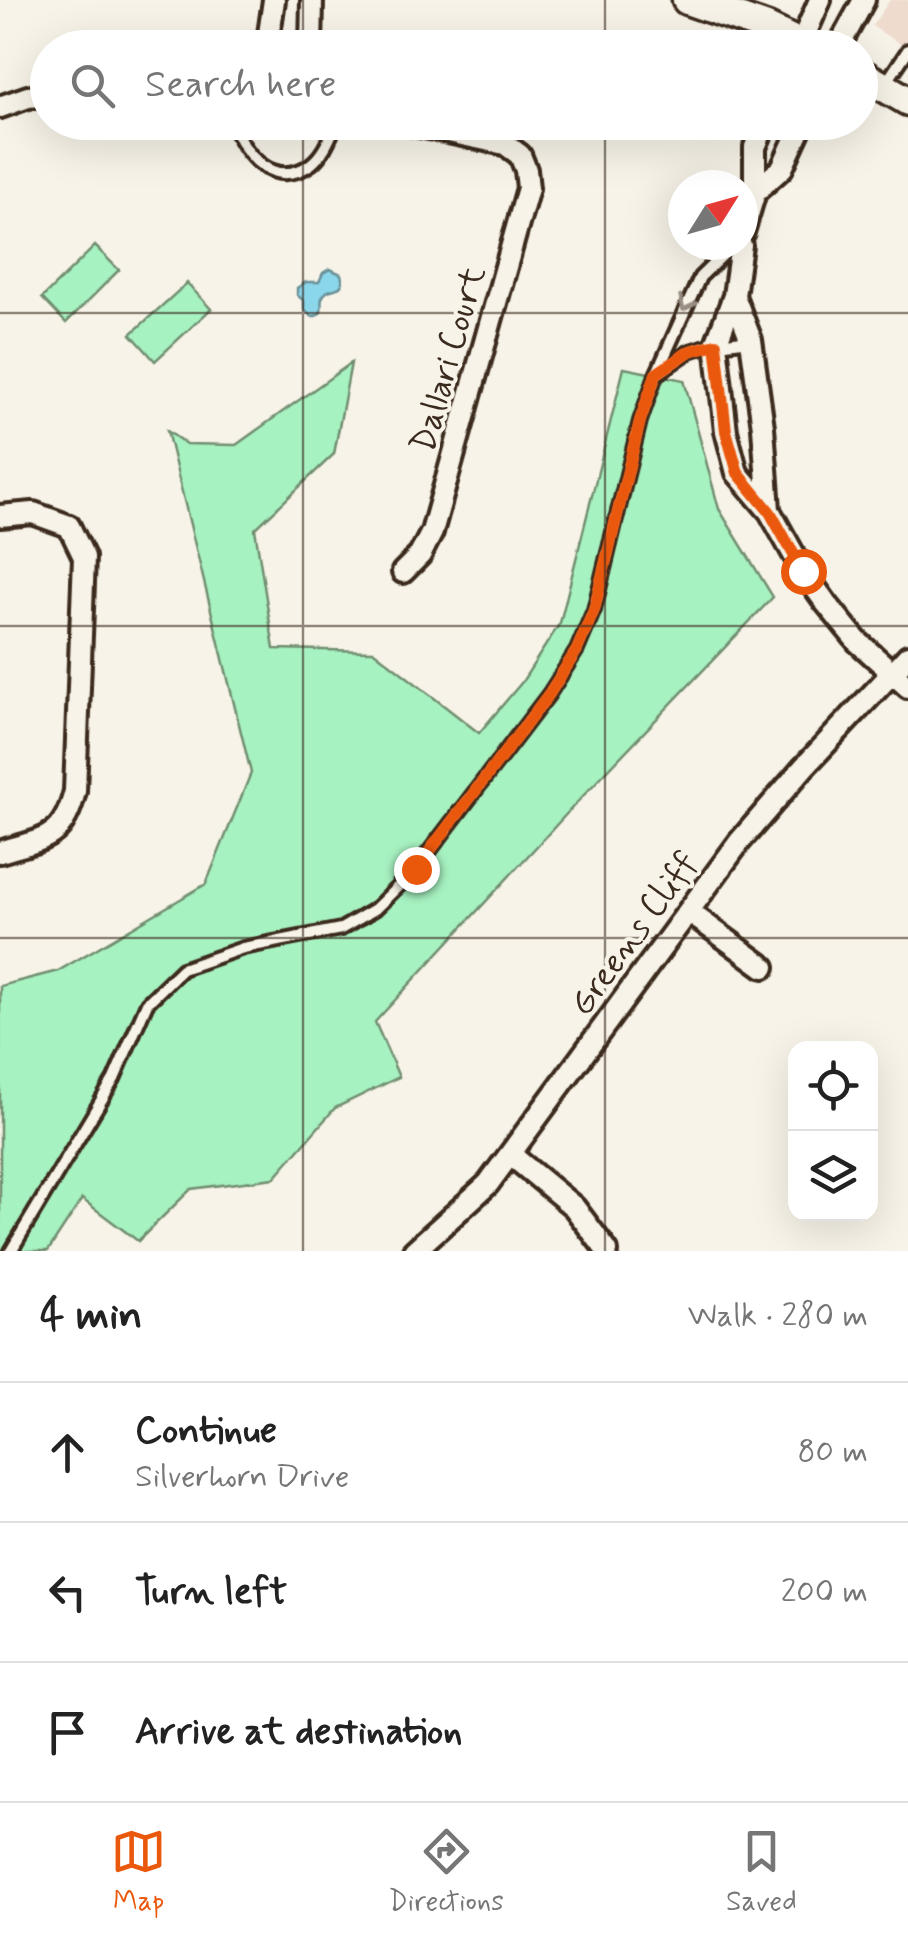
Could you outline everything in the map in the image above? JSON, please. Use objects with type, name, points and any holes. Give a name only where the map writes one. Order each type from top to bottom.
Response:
[{"type":"main road","points":[[689,0],[772,30]]},
{"type":"street","points":[[270,30],[274,0]]},
{"type":"street","points":[[311,30],[312,0]]},
{"type":"street","points":[[809,30],[820,0]]},
{"type":"street","points":[[847,30],[864,0]]},
{"type":"street","points":[[0,107],[30,97]]},
{"type":"street","name":"Dallari Court","points":[[403,572],[420,555],[432,532],[528,188],[520,155],[505,144],[486,140]]},
{"type":"street","points":[[755,170],[758,140]]},
{"type":"street","points":[[758,189],[782,168],[795,140]]},
{"type":"street","points":[[736,260],[734,296],[716,344],[726,431],[738,473],[770,512],[826,603],[858,641],[900,680]]},
{"type":"street","points":[[734,296],[751,340],[770,512]]},
{"type":"street","points":[[724,412],[760,406]]},
{"type":"street","points":[[0,516],[32,513],[69,526],[84,558],[75,791],[70,814],[58,832],[0,852]]},
{"type":"street","name":"Greens Cliff","points":[[414,1251],[488,1184],[740,841],[804,767],[900,680],[908,656]]},
{"type":"street","points":[[688,912],[764,967]]},
{"type":"street","points":[[512,1154],[574,1206],[607,1251]]},
{"type":"lane","points":[[884,87],[908,50]]},
{"type":"lane","points":[[238,140],[253,160],[275,174],[290,173],[311,164],[330,140]]},
{"type":"lane","points":[[10,1251],[114,1078],[147,1002],[182,969],[243,948],[341,929],[375,909],[416,869],[549,694],[577,650],[594,610],[640,421],[656,374],[700,277],[720,260]]},
{"type":"lane","points":[[656,374],[690,351],[751,340]]},
{"type":"shaded area","points":[[890,0],[908,0],[908,49],[872,26]]},
{"type":"green space","points":[[95,246],[119,270],[66,323],[42,298]]},
{"type":"green space","points":[[187,283],[211,309],[155,361],[131,334]]},
{"type":"green space","points":[[351,363],[334,454],[255,529],[274,649],[374,651],[479,733],[522,682],[560,623],[624,368],[684,380],[719,509],[773,597],[375,1022],[399,1077],[335,1108],[274,1178],[191,1189],[138,1241],[82,1199],[48,1251],[0,1251],[0,986],[58,971],[206,884],[251,773],[167,431],[186,444],[236,445]]},
{"type":"water","points":[[330,269],[341,274],[341,285],[325,294],[321,312],[311,316],[297,295],[297,288],[306,282],[319,282]]},
{"type":"route","points":[[416,869],[549,694],[577,650],[594,610],[640,421],[656,374],[690,351],[716,344],[726,431],[738,473],[770,512],[803,571]]}]
